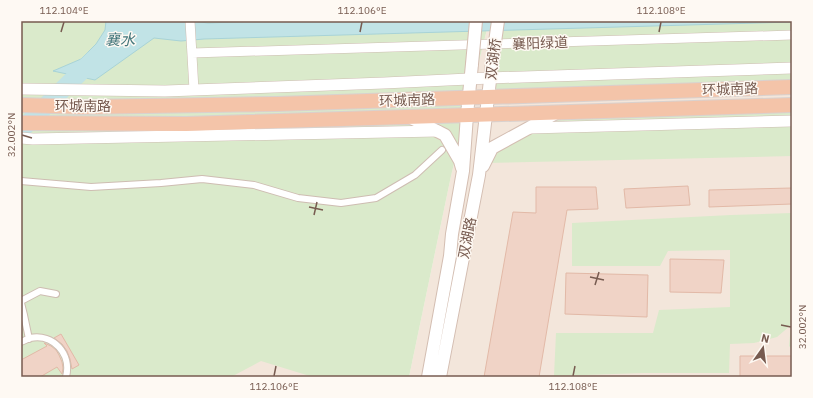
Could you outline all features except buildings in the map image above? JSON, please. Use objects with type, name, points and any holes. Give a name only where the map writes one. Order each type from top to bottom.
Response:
[{"type":"highway","name":"环城南路","points":[[21,105],[82,107],[277,104],[792,87]]},
{"type":"highway","name":"环城南路","points":[[21,122],[72,124],[186,124],[792,105]]},
{"type":"main road","name":"双湖桥","points":[[468,98],[476,21]]},
{"type":"main road","name":"双湖桥","points":[[488,97],[498,21]]},
{"type":"main road","name":"双湖路","points":[[440,377],[479,174],[488,97]]},
{"type":"main road","name":"双湖路","points":[[428,377],[450,256],[452,234],[463,171],[468,98]]},
{"type":"main road","points":[[479,174],[492,148],[558,112]]},
{"type":"main road","points":[[409,117],[445,135],[460,161],[463,171]]},
{"type":"street","points":[[190,21],[194,90]]},
{"type":"street","name":"襄阳绿道","points":[[192,51],[792,35]]},
{"type":"street","points":[[26,89],[165,91],[792,68]]},
{"type":"street","points":[[530,128],[792,121]]},
{"type":"street","points":[[21,138],[33,139],[438,131]]},
{"type":"street","points":[[21,181],[91,187],[202,180],[254,185],[298,198],[341,203],[376,198],[415,175],[442,150]]},
{"type":"street","points":[[29,339],[21,302],[40,291],[56,294]]},
{"type":"street","points":[[21,342],[38,338],[48,340],[56,344],[63,352],[67,361],[68,371],[66,377]]},
{"type":"shaded area","points":[[489,21],[792,21],[792,377],[409,377],[451,176]]},
{"type":"shaded area","points":[[248,352],[341,377],[206,377]]},
{"type":"green space","points":[[21,21],[489,21],[451,176],[409,377],[313,377],[261,361],[231,377],[21,377]]},
{"type":"green space","points":[[494,21],[792,21],[792,87],[488,97]]},
{"type":"green space","points":[[792,105],[792,156],[486,163],[492,148],[558,112]]},
{"type":"green space","points":[[792,213],[792,349],[789,346],[791,325],[777,337],[754,343],[730,344],[729,373],[644,373],[554,376],[556,333],[653,333],[659,310],[730,307],[730,250],[668,251],[660,266],[572,266],[572,223]]},
{"type":"water","name":"襄水","points":[[106,21],[193,21],[208,23],[263,21],[792,22],[204,39],[181,41],[154,38],[95,80],[53,71],[81,59],[96,44],[105,30]]},
{"type":"waterway","name":"襄水","points":[[21,130],[94,59]]}]
